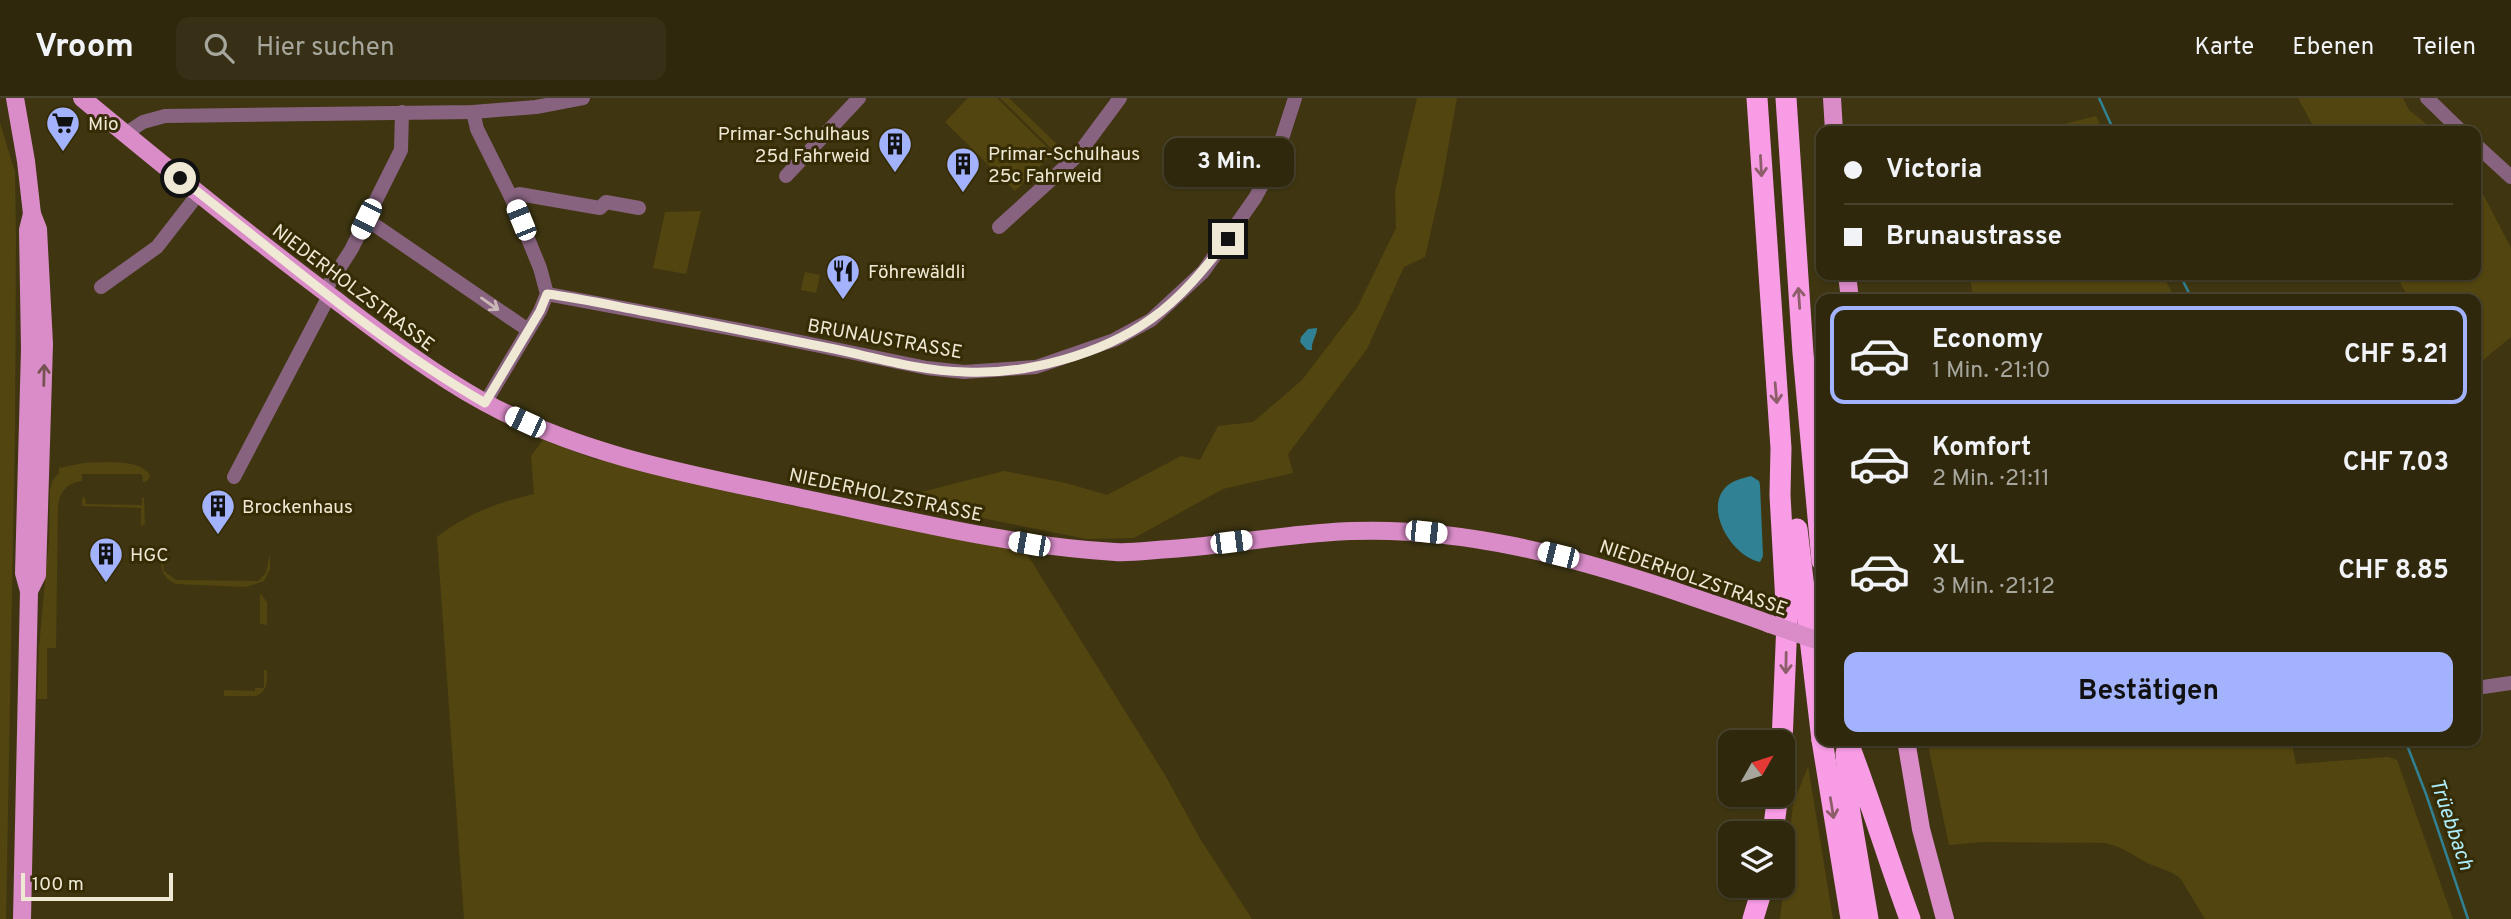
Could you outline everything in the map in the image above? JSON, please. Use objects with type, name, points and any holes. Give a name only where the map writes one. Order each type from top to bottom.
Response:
[{"type":"highway","points":[[1757,98],[1781,448],[1780,495],[1787,612],[1782,730]]},
{"type":"highway","points":[[1786,98],[1803,353],[1816,495]]},
{"type":"highway","points":[[1781,448],[1793,494],[1816,689]]},
{"type":"highway","points":[[1823,746],[1851,919]]},
{"type":"highway","points":[[1846,746],[1850,813],[1868,919]]},
{"type":"highway","points":[[1846,746],[1880,919]]},
{"type":"highway","points":[[1846,746],[1869,794],[1880,835],[1910,919]]},
{"type":"highway","points":[[1753,919],[1761,898]]},
{"type":"highway","points":[[1764,919],[1765,898]]},
{"type":"main road","points":[[15,98],[32,214],[29,230],[37,346],[24,573],[29,591],[22,919]]},
{"type":"main road","name":"NIEDERHOLZSTRASSE","points":[[82,98],[327,294],[415,360],[485,403],[566,440],[636,461],[1029,544],[1119,553],[1190,548],[1315,533],[1366,531],[1452,534],[1524,547],[1591,564],[1816,640]]},
{"type":"main road","points":[[1832,98],[1834,126]]},
{"type":"main road","points":[[1907,746],[1921,829],[1945,919]]},
{"type":"street","points":[[125,134],[143,122],[165,116],[473,112],[536,107],[583,98]]},
{"type":"street","points":[[786,176],[859,98]]},
{"type":"street","points":[[999,227],[1077,156],[1120,98]]},
{"type":"street","name":"BRUNAUSTRASSE","points":[[547,294],[927,368],[964,372],[1036,367],[1114,340],[1151,320],[1203,272],[1255,198],[1274,163],[1295,98]]},
{"type":"street","points":[[2427,98],[2456,126]]},
{"type":"street","points":[[234,477],[401,150],[402,112]]},
{"type":"street","points":[[473,112],[477,129],[511,197],[540,268],[547,294],[485,403]]},
{"type":"street","points":[[2481,150],[2511,177]]},
{"type":"street","points":[[101,287],[157,247],[199,193]]},
{"type":"street","points":[[511,197],[519,194],[600,208],[606,202],[639,208]]},
{"type":"street","points":[[366,219],[528,330]]},
{"type":"street","points":[[2481,687],[2511,683]]},
{"type":"shaded area","points":[[968,98],[997,98],[1053,153],[1015,191],[945,122]]},
{"type":"shaded area","points":[[1000,98],[1009,98],[1062,149],[1057,154]]},
{"type":"shaded area","points":[[1417,98],[1457,98],[1425,257],[1404,267],[1367,349],[1288,454],[1293,473],[1223,489],[1134,538],[1087,539],[890,500],[1004,471],[1066,483],[1107,495],[1181,456],[1200,460],[1218,426],[1253,422],[1302,380],[1357,308],[1396,228],[1395,191]]},
{"type":"shaded area","points":[[2298,98],[2403,98],[2409,110],[2429,126],[2313,126]]},
{"type":"shaded area","points":[[2096,116],[2101,126],[2063,126]]},
{"type":"shaded area","points":[[0,123],[15,172],[16,238],[6,919],[0,919]]},
{"type":"shaded area","points":[[2481,190],[2511,248],[2511,337],[2481,362],[2481,294],[2406,294],[2399,280],[2481,280]]},
{"type":"shaded area","points":[[701,211],[686,274],[653,268],[665,212]]},
{"type":"shaded area","points":[[805,272],[820,275],[816,293],[801,290]]},
{"type":"shaded area","points":[[1971,280],[2166,280],[2172,294],[1972,294]]},
{"type":"shaded area","points":[[543,440],[597,460],[599,458],[760,499],[1025,551],[1252,919],[464,919],[437,537],[483,510],[534,494],[531,456]]},
{"type":"shaded area","points":[[84,463],[130,464],[146,470],[150,476],[143,482],[142,474],[82,474],[82,481],[68,486],[60,496],[56,648],[47,648],[47,699],[37,699],[50,490],[59,468]]},
{"type":"shaded area","points":[[85,497],[86,504],[142,505],[142,497],[145,524],[141,526],[141,508],[82,506],[82,499]]},
{"type":"shaded area","points":[[161,549],[164,571],[176,580],[258,581],[266,573],[270,553],[270,569],[264,581],[246,587],[176,584],[164,574]]},
{"type":"shaded area","points":[[260,593],[267,602],[267,625],[260,624]]},
{"type":"shaded area","points":[[264,670],[267,670],[267,682],[265,688],[260,694],[224,696],[224,690],[255,691],[255,688],[264,688]]},
{"type":"shaded area","points":[[1928,746],[2292,746],[2296,764],[2388,757],[2397,760],[2453,919],[2205,919],[2180,878],[2111,844],[1982,842],[1949,845]]},
{"type":"shaded area","points":[[1808,766],[1833,919],[1780,919],[1782,898],[1795,898],[1795,821],[1791,821],[1796,797]]},
{"type":"water","points":[[1317,328],[1312,350],[1307,350],[1300,342],[1301,337],[1308,329]]},
{"type":"water","points":[[1751,476],[1759,481],[1760,485],[1763,556],[1760,562],[1740,552],[1724,532],[1718,509],[1719,498],[1728,485]]},
{"type":"waterway","points":[[2099,98],[2112,126]]},
{"type":"waterway","points":[[2182,280],[2190,294]]},
{"type":"waterway","name":"Trüebbach","points":[[2407,746],[2468,919]]},
{"type":"place","name":"Mio","points":[[63,153]]},
{"type":"place","name":"Primar-Schulhaus 25d Fahrweid","points":[[895,174]]},
{"type":"place","name":"Primar-Schulhaus 25c Fahrweid","points":[[963,194]]},
{"type":"place","name":"Föhrewäldli","points":[[843,301]]},
{"type":"place","name":"Brockenhaus","points":[[218,536]]},
{"type":"place","name":"HGC","points":[[106,584]]},
{"type":"route","points":[[180,178],[308,280],[415,360],[485,403],[540,311],[547,294],[927,368],[997,372],[1036,367],[1076,355],[1114,340],[1151,320],[1203,272],[1228,239]]}]
